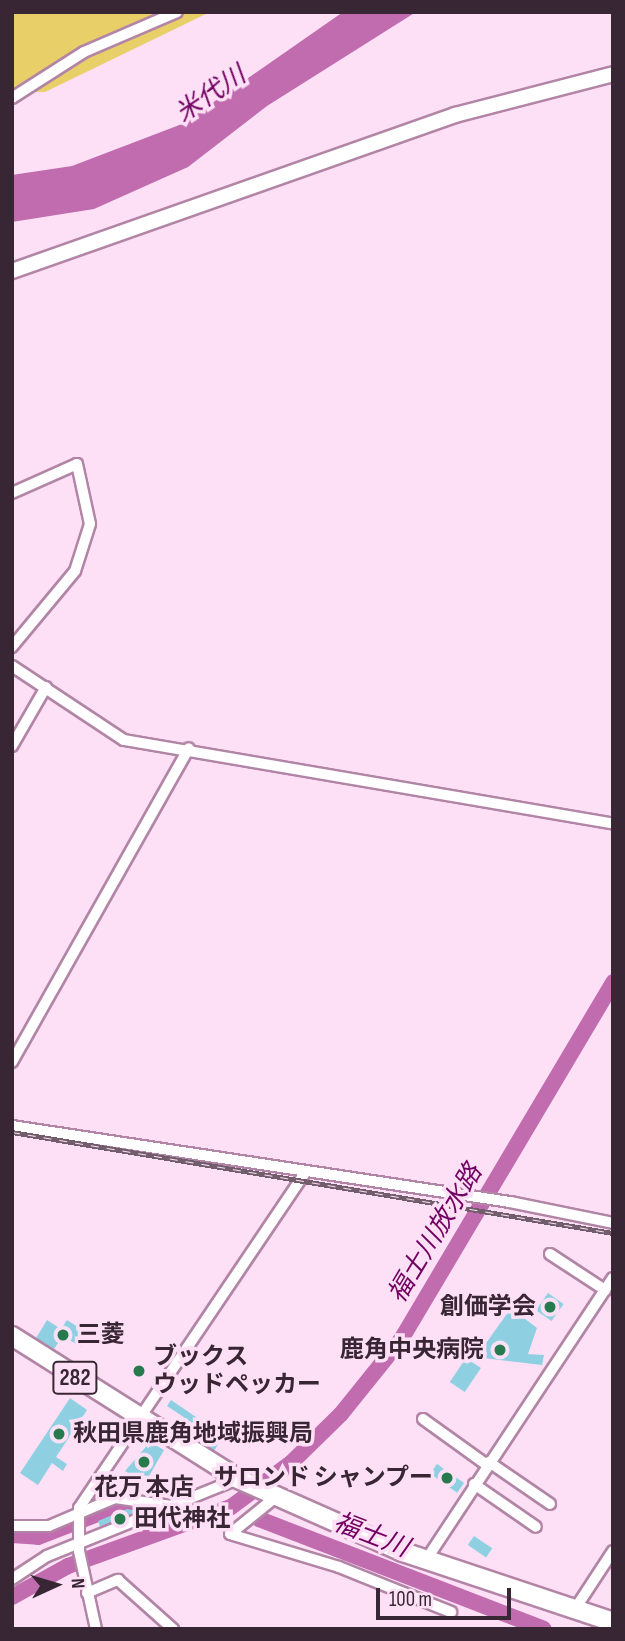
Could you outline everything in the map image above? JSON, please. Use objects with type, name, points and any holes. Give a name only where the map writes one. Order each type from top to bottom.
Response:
[{"type":"highway","name":"282","points":[[12,1336],[138,1419],[238,1479],[426,1560],[575,1609],[593,1622],[613,1622]]},
{"type":"street","points":[[12,98],[84,52],[177,12]]},
{"type":"street","points":[[12,271],[455,115],[613,74]]},
{"type":"street","points":[[12,493],[77,464],[90,524],[75,571],[12,647]]},
{"type":"street","points":[[12,666],[124,740],[189,748],[613,824]]},
{"type":"street","points":[[12,746],[46,687]]},
{"type":"street","points":[[12,1062],[189,748]]},
{"type":"street","points":[[12,1126],[305,1173],[510,1202],[613,1223]]},
{"type":"street","points":[[96,1629],[79,1548],[78,1519],[138,1419],[305,1173]]},
{"type":"street","points":[[550,1254],[605,1290]]},
{"type":"street","points":[[426,1560],[613,1278]]},
{"type":"street","points":[[423,1419],[550,1504]]},
{"type":"street","points":[[12,1579],[238,1479]]},
{"type":"street","points":[[474,1484],[536,1527]]},
{"type":"street","points":[[276,1496],[230,1534],[339,1567],[451,1612]]},
{"type":"street","points":[[12,1527],[49,1527],[78,1519],[122,1497],[171,1507]]},
{"type":"street","points":[[575,1609],[613,1551]]},
{"type":"street","points":[[86,1588],[118,1580],[173,1629]]},
{"type":"shaded area","points":[[12,12],[210,12],[45,92],[12,91]]},
{"type":"shaded area","name":"米代川","points":[[343,12],[416,12],[267,106],[188,167],[94,209],[12,222],[12,175],[72,166],[182,124]]},
{"type":"building","name":"創価学会","points":[[548,1293],[564,1304],[552,1321],[536,1310]]},
{"type":"building","name":"鹿角中央病院","points":[[511,1308],[537,1328],[528,1354],[544,1355],[542,1365],[467,1356],[472,1346],[484,1346]]},
{"type":"building","name":"三菱","points":[[47,1320],[61,1329],[67,1320],[89,1334],[81,1347],[63,1336],[54,1349],[36,1338]]},
{"type":"building","points":[[466,1358],[481,1368],[465,1392],[450,1382]]},
{"type":"building","name":"秋田県鹿角地域振興局","points":[[70,1398],[87,1410],[56,1457],[67,1464],[63,1471],[52,1463],[38,1485],[20,1473]]},
{"type":"building","points":[[171,1400],[212,1428],[216,1422],[228,1429],[214,1451],[185,1431],[191,1422],[167,1406]]},
{"type":"building","name":"花万 本店","points":[[150,1442],[164,1450],[145,1483],[125,1471]]},
{"type":"building","name":"サロンド シャンプー","points":[[437,1464],[464,1483],[457,1493],[430,1474]]},
{"type":"building","points":[[127,1509],[139,1511],[100,1527],[98,1521]]},
{"type":"building","points":[[474,1536],[492,1548],[486,1557],[468,1545]]},
{"type":"waterway","name":"福士川放水路","points":[[12,1597],[68,1566],[231,1507],[291,1463],[341,1414],[402,1338],[613,982]]},
{"type":"waterway","name":"福士川","points":[[12,1535],[38,1537],[113,1508],[151,1506]]},
{"type":"waterway","name":"福士川","points":[[259,1519],[544,1629]]},
{"type":"railway","points":[[12,1132],[613,1233]]},
{"type":"place","name":"創価学会","points":[[550,1307]]},
{"type":"place","name":"三菱","points":[[63,1335]]},
{"type":"place","name":"鹿角中央病院","points":[[500,1350]]},
{"type":"place","name":"ブックス ウッドペッカー","points":[[139,1371]]},
{"type":"place","name":"秋田県鹿角地域振興局","points":[[59,1434]]},
{"type":"place","name":"花万 本店","points":[[144,1462]]},
{"type":"place","name":"サロンド シャンプー","points":[[447,1478]]},
{"type":"place","name":"田代神社","points":[[120,1519]]}]
